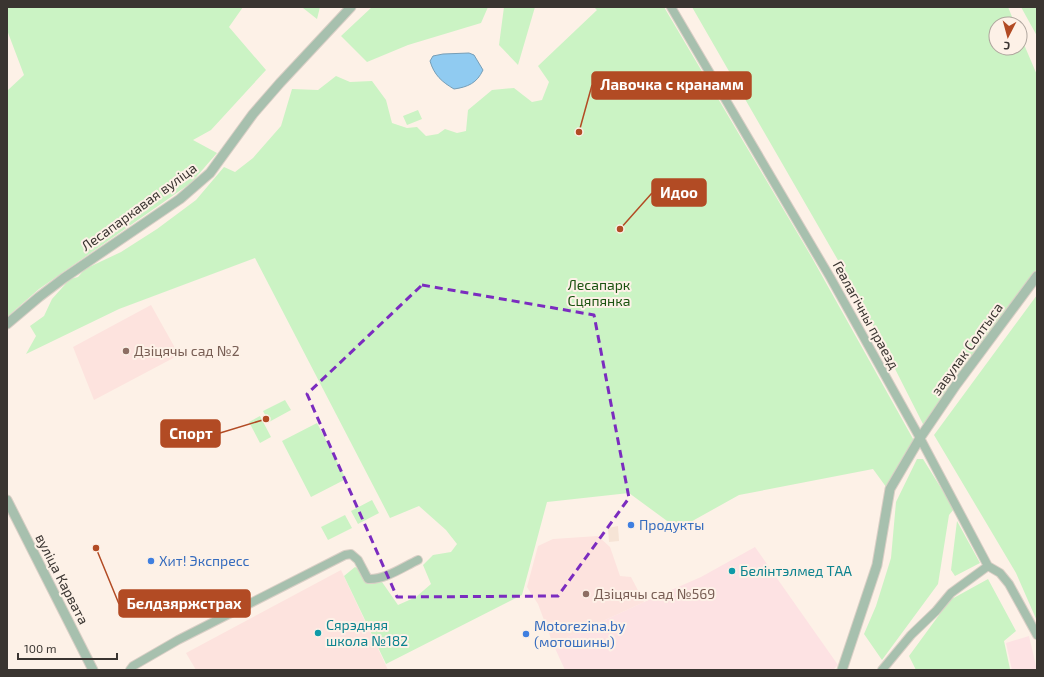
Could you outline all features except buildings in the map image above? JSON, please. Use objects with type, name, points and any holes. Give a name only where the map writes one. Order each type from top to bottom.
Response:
[{"type":"street","name":"Лесапаркавая вуліца","points":[[7,324],[38,297],[180,199],[210,173],[253,114],[351,7]]},
{"type":"street","name":"Геалагічны праезд","points":[[671,7],[830,277],[920,438],[988,566],[1000,573],[1009,584],[1037,635]]},
{"type":"street","name":"завулак Солтыса","points":[[842,670],[878,565],[890,489],[920,438],[1037,276]]},
{"type":"street","name":"вуліца Карвата","points":[[7,500],[93,670]]},
{"type":"street","points":[[130,670],[133,666],[178,640],[345,555],[351,554],[358,560],[368,580],[374,580],[382,577],[418,560]]},
{"type":"street","points":[[882,670],[911,634],[936,611],[951,593],[988,566]]},
{"type":"highlighted area","points":[[422,285],[594,315],[629,498],[558,596],[397,597],[307,394]]},
{"type":"shaded area","name":"Дзіцячы сад №2","points":[[151,305],[179,355],[94,400],[73,347]]},
{"type":"shaded area","points":[[618,526],[619,541],[609,542],[608,528]]},
{"type":"shaded area","name":"Дзіцячы сад №569","points":[[598,536],[610,547],[620,576],[631,577],[644,602],[553,644],[538,604],[527,587],[538,546],[553,539]]},
{"type":"shaded area","points":[[755,547],[838,665],[833,670],[565,670],[553,644],[701,577]]},
{"type":"shaded area","points":[[341,570],[388,670],[196,670],[186,653]]},
{"type":"shaded area","points":[[1029,636],[1037,670],[1012,670],[1006,643]]},
{"type":"green space","points":[[7,7],[243,7],[229,27],[266,70],[211,130],[193,140],[217,153],[191,183],[39,289],[7,317],[7,91],[24,75],[7,30]]},
{"type":"green space","points":[[301,7],[320,7],[317,19],[303,8]]},
{"type":"green space","points":[[372,7],[488,7],[481,23],[408,45],[367,62],[341,36]]},
{"type":"green space","points":[[504,7],[535,7],[518,65],[499,45]]},
{"type":"green space","name":"Лесапарк Сцяпянка","points":[[594,7],[664,7],[811,256],[917,446],[896,482],[892,495],[873,469],[739,495],[678,529],[629,493],[547,502],[522,595],[386,664],[344,576],[355,567],[382,582],[398,605],[416,597],[431,584],[423,565],[433,555],[451,552],[457,544],[446,530],[419,506],[390,518],[255,258],[119,309],[26,354],[36,336],[30,326],[44,316],[52,299],[70,279],[78,277],[85,269],[121,252],[157,229],[196,200],[224,167],[235,172],[253,158],[281,126],[292,89],[318,90],[336,76],[350,82],[372,81],[386,100],[392,123],[407,128],[417,127],[426,136],[438,134],[445,129],[457,133],[466,131],[468,110],[492,90],[514,88],[532,102],[542,100],[549,82],[538,66],[597,10]]},
{"type":"green space","points":[[692,7],[1008,7],[1012,16],[988,16],[988,56],[1028,56],[1028,54],[1037,75],[1037,269],[925,428],[854,288]]},
{"type":"green space","points":[[1021,7],[1037,7],[1037,36],[1028,20],[1028,16],[1026,16]]},
{"type":"green space","points":[[418,110],[422,119],[407,125],[403,116]]},
{"type":"green space","points":[[1037,295],[1037,621],[1016,573],[934,435]]},
{"type":"green space","points":[[285,400],[291,410],[269,422],[263,411]]},
{"type":"green space","points":[[260,416],[271,437],[260,443],[249,422]]},
{"type":"green space","points":[[317,423],[346,479],[311,497],[282,441]]},
{"type":"green space","points":[[917,459],[923,459],[954,509],[949,515],[938,584],[882,660],[864,634],[876,606],[891,558],[896,502]]},
{"type":"green space","points":[[372,500],[379,513],[358,524],[351,511]]},
{"type":"green space","points":[[345,515],[352,528],[328,540],[321,527]]},
{"type":"green space","points":[[957,521],[980,563],[955,576],[951,570]]},
{"type":"green space","points":[[988,579],[1016,631],[1004,641],[1010,669],[916,670],[909,656],[950,600]]},
{"type":"water","points":[[469,53],[474,55],[483,70],[472,84],[459,88],[454,89],[442,81],[436,74],[430,61],[433,56]]},
{"type":"place","name":"Лавочка с кранамм","points":[[579,132]]},
{"type":"place","name":"Идоо","points":[[620,229]]},
{"type":"place","name":"Дзіцячы сад №2","points":[[126,351]]},
{"type":"place","name":"Спорт","points":[[266,419]]},
{"type":"place","name":"Продукты","points":[[631,525]]},
{"type":"place","name":"Белдзяржстрах","points":[[96,548]]},
{"type":"place","name":"Хит! Экспресс","points":[[151,561]]},
{"type":"place","name":"Белінтэлмед ТАА","points":[[732,571]]},
{"type":"place","name":"Дзіцячы сад №569","points":[[586,594]]},
{"type":"place","name":"Сярэдняя школа №182","points":[[318,633]]},
{"type":"place","name":"Motorezina.by (мотошины)","points":[[526,634]]}]
